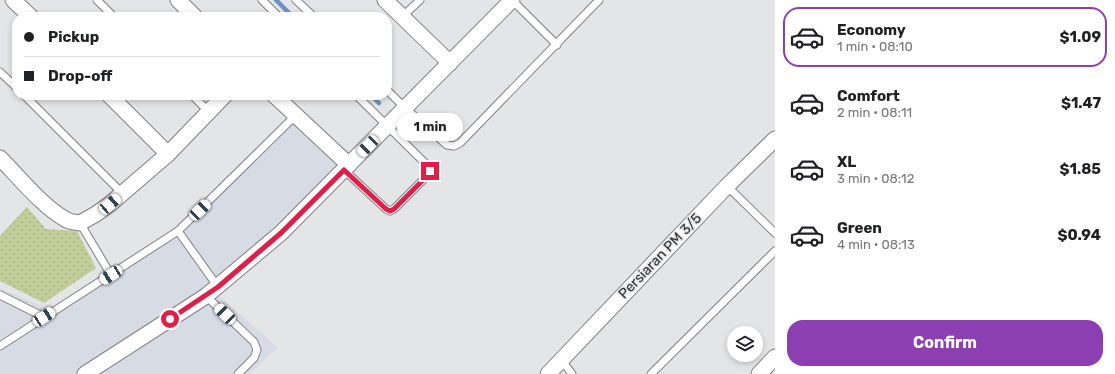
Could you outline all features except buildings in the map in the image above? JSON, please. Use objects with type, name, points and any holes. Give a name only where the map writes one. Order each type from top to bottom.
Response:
[{"type":"street","points":[[14,0],[25,12]]},
{"type":"street","points":[[178,0],[190,12]]},
{"type":"street","points":[[385,0],[450,63]]},
{"type":"street","points":[[85,374],[212,291],[281,233],[512,0]]},
{"type":"street","points":[[114,100],[168,154]]},
{"type":"street","points":[[0,158],[40,199],[55,212],[66,220],[80,223],[96,214],[168,154],[220,100]]},
{"type":"street","points":[[280,100],[346,167]]},
{"type":"street","name":"Persiaran PM 3/5","points":[[548,374],[727,186],[775,139]]},
{"type":"street","points":[[759,374],[775,357]]},
{"type":"lane","points":[[97,0],[109,12]]},
{"type":"lane","points":[[262,0],[274,12]]},
{"type":"lane","points":[[296,0],[309,12]]},
{"type":"lane","points":[[402,17],[420,0]]},
{"type":"lane","points":[[512,0],[556,45]]},
{"type":"lane","points":[[392,95],[447,144],[454,146],[460,143],[599,0]]},
{"type":"lane","points":[[0,72],[12,83]]},
{"type":"lane","points":[[29,100],[122,193]]},
{"type":"lane","points":[[197,100],[209,112]]},
{"type":"lane","points":[[346,167],[386,209],[390,211],[394,209],[428,175],[430,171],[428,166],[361,100]]},
{"type":"lane","points":[[0,346],[178,231],[296,115]]},
{"type":"lane","points":[[727,186],[775,233]]},
{"type":"lane","points":[[80,223],[111,275]]},
{"type":"lane","points":[[178,231],[212,291],[254,342],[257,350],[254,358],[238,374]]},
{"type":"lane","points":[[651,374],[775,251]]},
{"type":"lane","points":[[0,295],[44,317]]},
{"type":"lane","points":[[561,359],[572,374]]},
{"type":"shaded area","points":[[301,108],[357,160],[215,292],[277,347],[250,374],[0,374],[0,288],[50,310],[180,232]]},
{"type":"green space","points":[[27,207],[46,229],[77,231],[96,268],[44,303],[0,281],[0,236]]},
{"type":"waterway","points":[[276,0],[288,12]]},
{"type":"waterway","points":[[376,100],[379,103]]},
{"type":"route","points":[[170,319],[218,287],[281,233],[344,170],[390,211],[394,209],[428,175],[430,171]]}]
